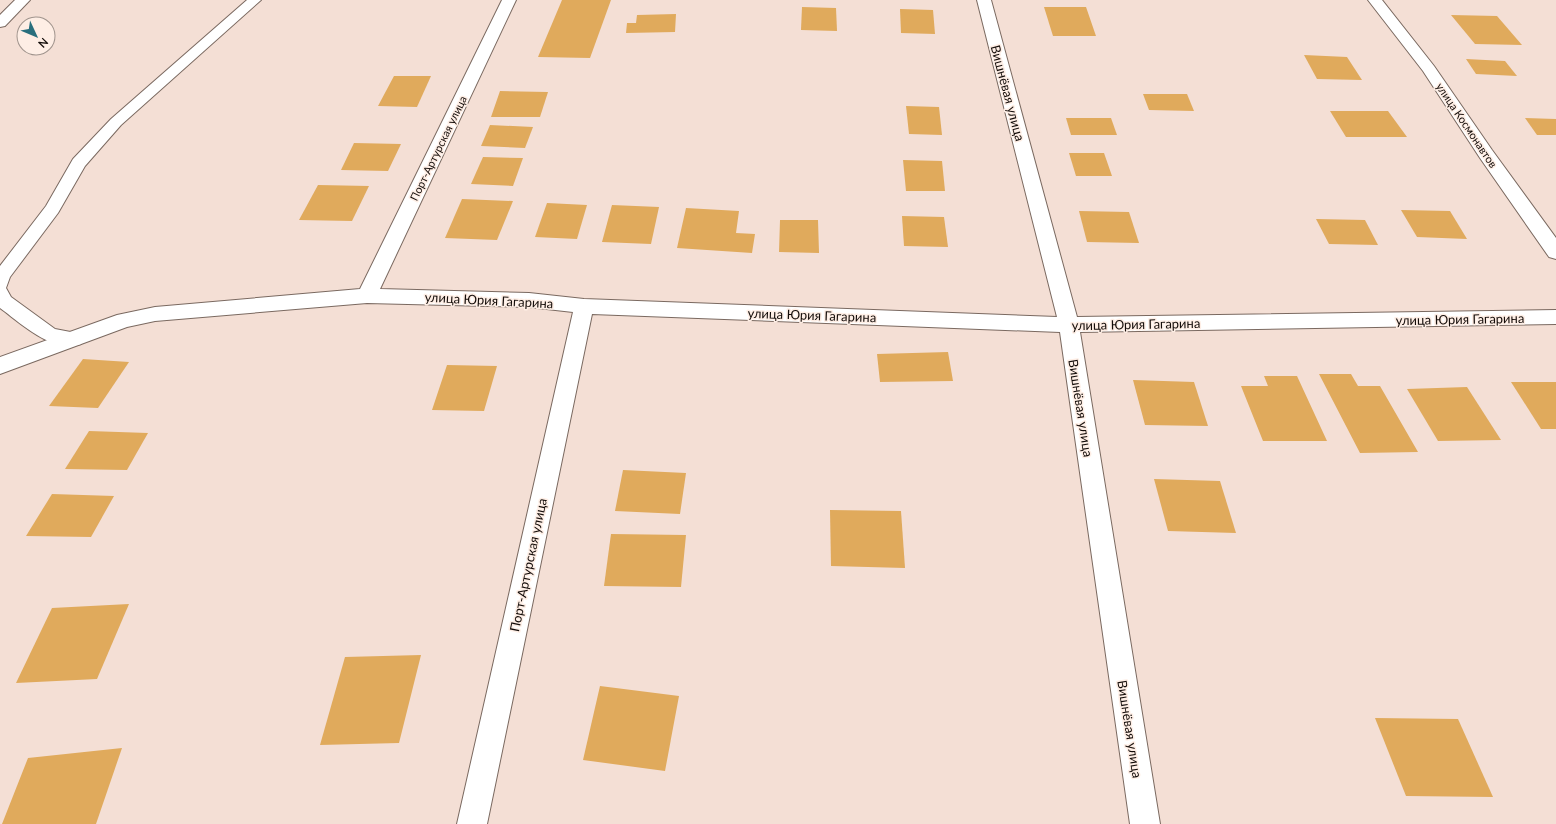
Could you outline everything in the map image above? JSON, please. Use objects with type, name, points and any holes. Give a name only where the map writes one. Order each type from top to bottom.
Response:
[{"type":"street","points":[[0,23],[23,0]]},
{"type":"street","name":"Порт-Артурская улица","points":[[366,296],[509,0]]},
{"type":"street","name":"Вишнёвая улица","points":[[984,0],[1069,325],[1145,824]]},
{"type":"street","name":"улица Космонавтов","points":[[1375,0],[1429,69],[1486,154],[1556,252]]},
{"type":"street","name":"улица Юрия Гагарина","points":[[0,366],[124,320],[155,314],[366,296],[529,300],[584,306],[1069,325],[1556,317]]},
{"type":"street","name":"Порт-Артурская улица","points":[[472,824],[584,306]]},
{"type":"lane","points":[[0,284],[2,276],[52,209],[79,163],[116,122],[255,0]]},
{"type":"lane","points":[[0,293],[5,302],[50,335],[74,339]]},
{"type":"building","points":[[562,0],[611,0],[590,58],[538,57]]},
{"type":"building","points":[[802,7],[836,8],[837,31],[801,30]]},
{"type":"building","points":[[1044,7],[1086,7],[1096,36],[1053,36]]},
{"type":"building","points":[[900,9],[933,10],[935,34],[901,33]]},
{"type":"building","points":[[676,14],[675,32],[626,33],[627,23],[636,23],[637,15]]},
{"type":"building","points":[[1451,15],[1497,16],[1522,45],[1475,44]]},
{"type":"building","points":[[1304,55],[1347,57],[1362,80],[1317,79]]},
{"type":"building","points":[[1466,59],[1505,61],[1517,76],[1476,74]]},
{"type":"building","points":[[394,76],[431,76],[417,107],[378,106]]},
{"type":"building","points":[[500,91],[548,92],[540,117],[491,117]]},
{"type":"building","points":[[1143,94],[1187,94],[1194,111],[1149,110]]},
{"type":"building","points":[[906,106],[939,107],[942,135],[909,134]]},
{"type":"building","points":[[1330,111],[1388,111],[1407,137],[1346,137]]},
{"type":"building","points":[[1066,118],[1111,118],[1117,135],[1071,135]]},
{"type":"building","points":[[1525,118],[1556,119],[1556,135],[1537,135]]},
{"type":"building","points":[[490,125],[533,127],[525,148],[481,146]]},
{"type":"building","points":[[354,143],[401,144],[388,171],[341,170]]},
{"type":"building","points":[[1069,153],[1104,153],[1112,176],[1076,176]]},
{"type":"building","points":[[483,157],[523,158],[513,186],[471,184]]},
{"type":"building","points":[[903,160],[942,161],[945,191],[906,191]]},
{"type":"building","points":[[318,185],[369,186],[352,221],[299,220]]},
{"type":"building","points":[[462,199],[513,201],[497,240],[445,238]]},
{"type":"building","points":[[547,203],[587,205],[577,239],[535,237]]},
{"type":"building","points":[[612,205],[659,207],[651,244],[602,242]]},
{"type":"building","points":[[686,208],[739,211],[736,233],[755,234],[752,253],[677,248]]},
{"type":"building","points":[[1401,210],[1450,211],[1467,239],[1417,237]]},
{"type":"building","points":[[1079,211],[1129,212],[1139,243],[1087,242]]},
{"type":"building","points":[[902,216],[944,217],[948,247],[904,246]]},
{"type":"building","points":[[1316,219],[1365,220],[1378,245],[1329,244]]},
{"type":"building","points":[[780,220],[818,220],[819,253],[779,252]]},
{"type":"building","points":[[948,352],[953,381],[880,382],[877,354]]},
{"type":"building","points":[[83,359],[129,362],[98,408],[49,406]]},
{"type":"building","points":[[447,365],[497,366],[484,411],[432,410]]},
{"type":"building","points":[[1319,374],[1351,374],[1358,386],[1380,386],[1418,452],[1360,453]]},
{"type":"building","points":[[1264,376],[1297,376],[1327,441],[1263,441],[1241,386],[1268,386]]},
{"type":"building","points":[[1133,380],[1194,382],[1208,426],[1145,425]]},
{"type":"building","points":[[1511,382],[1556,382],[1556,429],[1541,429]]},
{"type":"building","points":[[1467,387],[1501,440],[1438,441],[1407,389]]},
{"type":"building","points":[[89,431],[148,433],[127,470],[65,469]]},
{"type":"building","points":[[623,470],[686,473],[680,514],[615,511]]},
{"type":"building","points":[[1154,479],[1220,481],[1236,533],[1168,531]]},
{"type":"building","points":[[52,494],[114,496],[91,537],[26,536]]},
{"type":"building","points":[[830,510],[901,511],[905,568],[831,566]]},
{"type":"building","points":[[611,534],[686,535],[681,587],[604,586]]},
{"type":"building","points":[[129,604],[97,679],[16,683],[52,608]]},
{"type":"building","points":[[421,655],[399,743],[320,745],[345,657]]},
{"type":"building","points":[[600,686],[679,696],[665,771],[583,760]]},
{"type":"building","points":[[1375,718],[1458,719],[1493,797],[1406,796]]},
{"type":"building","points":[[122,748],[96,824],[2,824],[28,758]]}]
